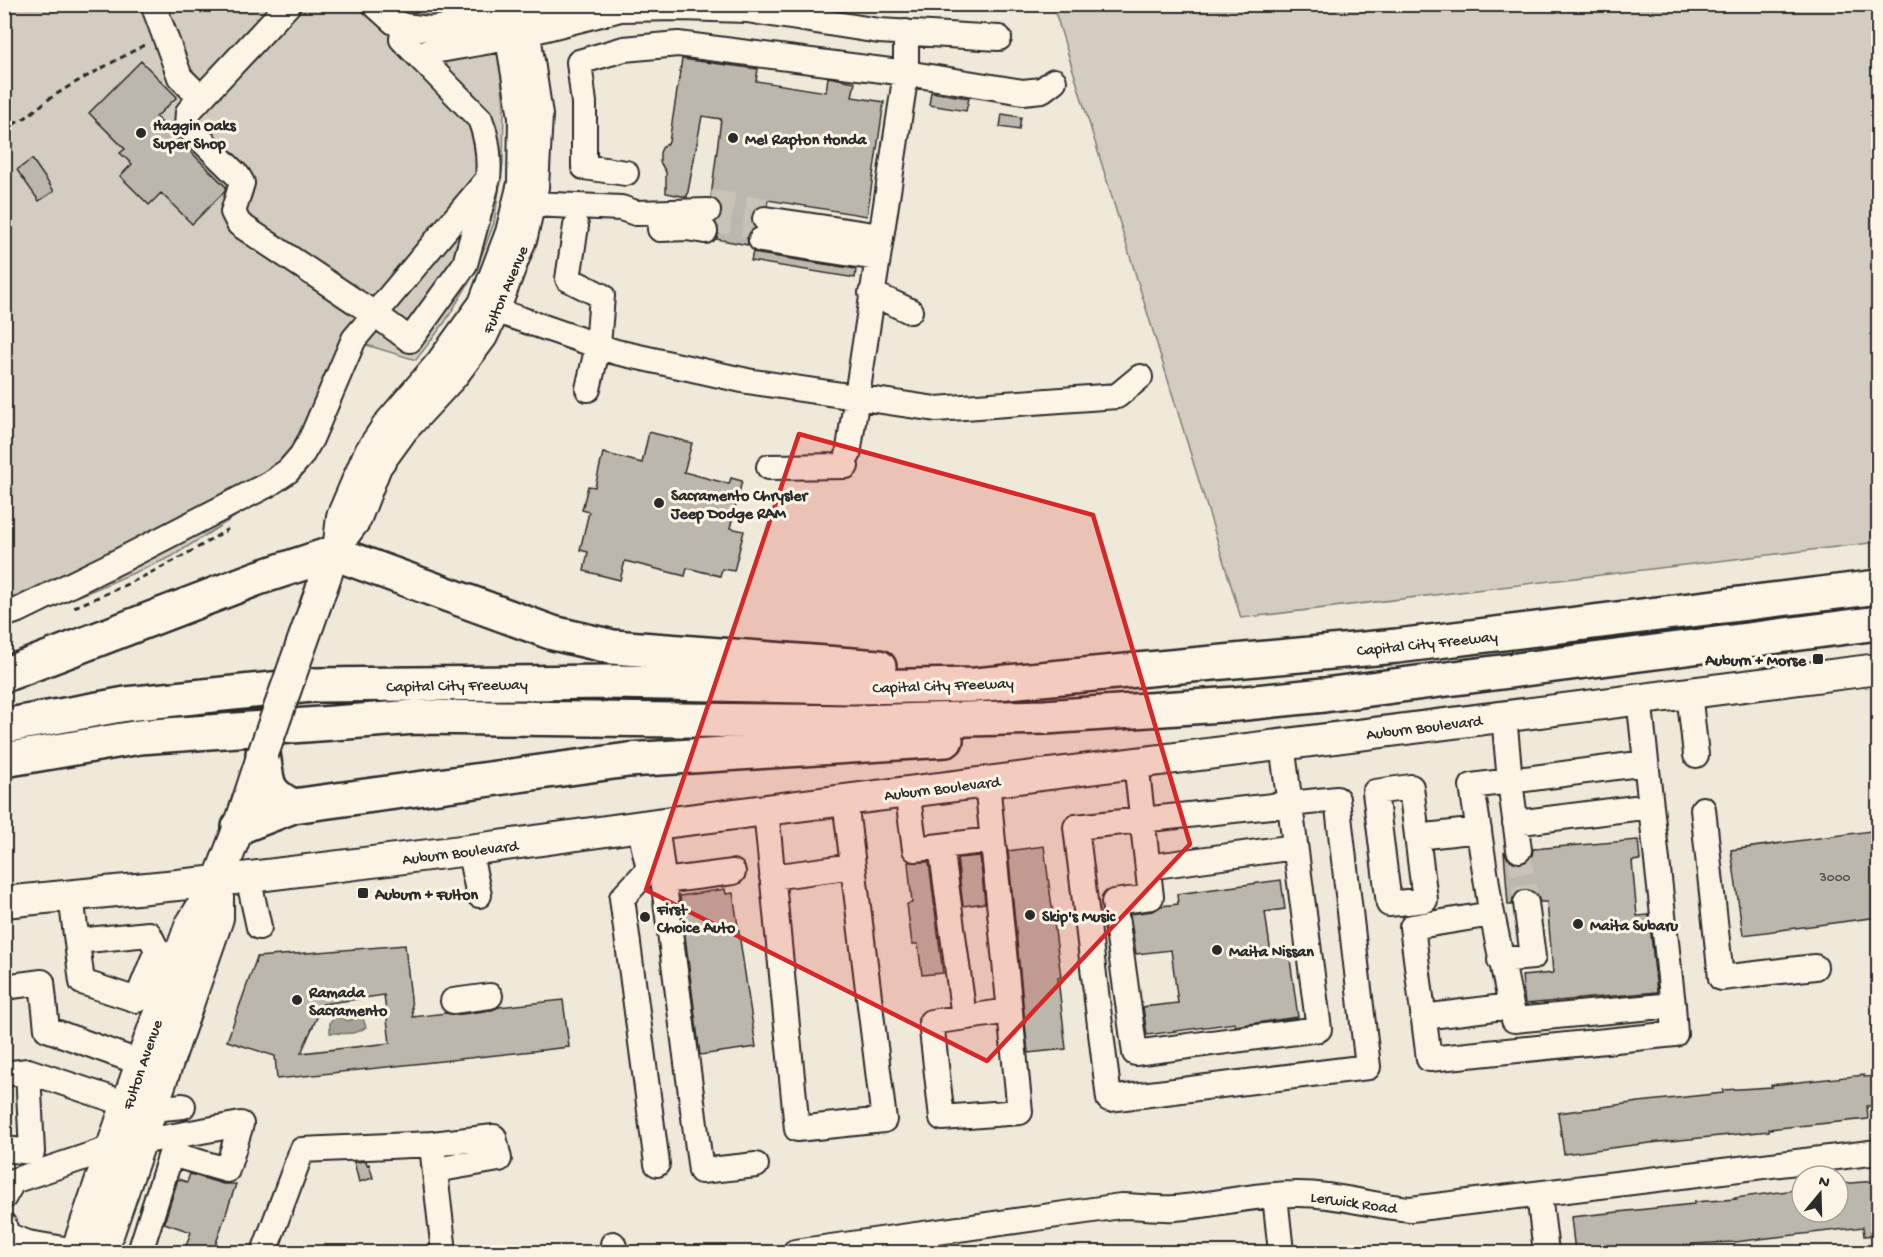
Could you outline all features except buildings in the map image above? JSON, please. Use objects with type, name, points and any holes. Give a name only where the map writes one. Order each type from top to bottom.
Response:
[{"type":"highway","points":[[4,675],[258,578],[334,553],[553,633],[613,647],[885,667],[975,685]]},
{"type":"highway","name":"Capital City Freeway","points":[[4,726],[126,704],[311,685],[604,682],[851,687],[975,685],[1397,646],[1878,586]]},
{"type":"highway","name":"Capital City Freeway","points":[[4,760],[140,737],[416,717],[854,722],[1045,717],[1236,704],[1324,695],[1878,623]]},
{"type":"highway","points":[[239,827],[293,806],[628,760],[931,742],[1236,704]]},
{"type":"highway","points":[[262,754],[269,787],[277,798],[293,806]]},
{"type":"main road","name":"Fulton Avenue","points":[[139,1107],[141,1063],[168,955],[190,926],[218,881],[334,553]]},
{"type":"main road","name":"Auburn Boulevard","points":[[4,902],[218,881],[469,850],[907,791],[1878,669]]},
{"type":"main road","name":"Fulton Avenue","points":[[85,1252],[139,1107],[218,918],[218,881]]},
{"type":"main road","name":"Fulton Avenue","points":[[85,1252],[112,1223],[126,1145]]},
{"type":"street","points":[[153,4],[180,77],[201,98]]},
{"type":"street","points":[[290,4],[188,112],[187,126],[238,176],[242,183],[233,212],[239,224],[375,314],[410,340],[465,264],[488,178],[490,160],[486,135],[480,119],[402,39],[404,26]]},
{"type":"street","points":[[374,4],[394,22],[404,26],[430,29],[517,26],[563,4]]},
{"type":"street","points":[[800,4],[849,12],[879,30]]},
{"type":"street","points":[[417,54],[517,26],[621,9],[747,10],[879,30],[999,38]]},
{"type":"street","points":[[621,9],[624,49]]},
{"type":"street","name":"Fulton Avenue","points":[[334,553],[339,516],[366,453],[386,423],[489,307],[525,237],[536,187],[540,115],[517,26]]},
{"type":"street","name":"Fulton Avenue","points":[[489,307],[520,183],[521,117],[517,26]]},
{"type":"street","points":[[769,467],[847,461],[906,73],[906,32]]},
{"type":"street","points":[[626,172],[584,167],[584,103],[579,62],[624,49],[678,45],[906,73],[1023,92],[1042,90],[1054,81]]},
{"type":"street","points":[[4,615],[21,609],[121,560],[269,484],[288,471],[301,456],[311,439],[354,339],[488,178]]},
{"type":"street","points":[[532,204],[621,208],[635,204],[708,216]]},
{"type":"street","points":[[764,224],[880,241]]},
{"type":"street","points":[[576,226],[568,279],[602,296],[598,346],[588,389]]},
{"type":"street","points":[[872,294],[910,311]]},
{"type":"street","points":[[489,307],[616,352],[747,381],[936,409],[1117,396],[1140,376]]},
{"type":"street","points":[[1689,692],[1696,755]]},
{"type":"street","points":[[1409,902],[1429,1059],[1675,1034],[1639,698]]},
{"type":"street","points":[[1504,716],[1519,850]]},
{"type":"street","points":[[1136,762],[1151,897],[1114,902],[1135,1053],[1319,1029],[1282,744]]},
{"type":"street","points":[[1519,1049],[1500,960],[1472,786],[1646,763]]},
{"type":"street","points":[[987,782],[992,840],[1010,1011],[1020,1112],[942,1118],[931,1022],[1010,1011]]},
{"type":"street","points":[[1412,787],[1425,900],[1409,902],[1389,904],[1375,792],[1412,787]]},
{"type":"street","points":[[907,791],[915,849],[992,840]]},
{"type":"street","points":[[1337,799],[1368,1067],[1109,1099],[1076,827],[1142,821],[1337,799]]},
{"type":"street","points":[[766,810],[797,1130],[884,1120],[845,800]]},
{"type":"street","points":[[1515,823],[1651,806]]},
{"type":"street","points":[[1703,809],[1721,978],[1815,967]]},
{"type":"street","points":[[648,825],[664,881],[701,1171],[756,1165]]},
{"type":"street","points":[[648,825],[649,869],[622,898],[657,1164]]},
{"type":"street","points":[[1418,837],[1479,830]]},
{"type":"street","points":[[941,846],[964,1017]]},
{"type":"street","points":[[1148,867],[1295,847]]},
{"type":"street","points":[[469,850],[479,895]]},
{"type":"street","points":[[772,877],[853,866]]},
{"type":"street","points":[[664,881],[733,872]]},
{"type":"street","points":[[248,877],[259,927]]},
{"type":"street","points":[[71,896],[82,982],[136,1000],[168,955],[149,934],[77,941]]},
{"type":"street","points":[[1500,960],[1533,957],[1526,903]]},
{"type":"street","points":[[1412,927],[1492,914]]},
{"type":"street","points":[[4,987],[42,982],[47,1029],[141,1063]]},
{"type":"street","points":[[453,1001],[490,996]]},
{"type":"street","points":[[1423,1017],[1673,1005]]},
{"type":"street","points":[[4,1149],[32,1152],[16,1072],[139,1107],[183,1106]]},
{"type":"street","points":[[4,1197],[13,1181],[126,1145],[241,1124],[227,1170],[171,1154],[143,1243],[112,1223]]},
{"type":"street","points":[[270,1251],[302,1150],[432,1144],[494,1137],[500,1159],[435,1170]]},
{"type":"street","points":[[432,1144],[444,1252]]},
{"type":"street","name":"Lerwick Road","points":[[795,1252],[1121,1206],[1174,1208],[1290,1194],[1319,1194],[1343,1197],[1382,1207],[1411,1209],[1878,1152]]},
{"type":"street","points":[[1539,1194],[1546,1252]]},
{"type":"street","points":[[1275,1196],[1281,1252]]},
{"type":"street","points":[[4,1225],[7,1235],[28,1243],[85,1252]]},
{"type":"path","points":[[4,129],[25,118],[71,85],[143,46],[163,32]]},
{"type":"highlighted area","points":[[799,434],[1093,515],[1190,844],[987,1061],[646,890]]},
{"type":"shaded area","points":[[5,5],[511,5],[484,9],[500,63],[504,106],[503,164],[494,223],[475,273],[445,322],[416,360],[363,344],[338,406],[303,465],[274,492],[171,557],[5,626]]},
{"type":"shaded area","points":[[1053,5],[1878,5],[1878,542],[1241,618]]},
{"type":"shaded area","points":[[337,1015],[348,1021],[362,1016],[366,1027],[353,1033],[330,1033],[330,1022]]},
{"type":"tunnel","points":[[710,202],[766,210]]},
{"type":"tunnel","points":[[707,220],[764,227]]},
{"type":"tunnel","points":[[1519,850],[1526,903]]},
{"type":"place","name":"Haggin Oaks Super Shop","points":[[141,133]]},
{"type":"place","name":"Mel Rapton Honda","points":[[733,138]]},
{"type":"place","name":"Sacramento Chrysler Jeep Dodge RAM","points":[[659,503]]},
{"type":"place","name":"Auburn + Morse","points":[[1818,659]]},
{"type":"place","name":"Auburn + Fulton","points":[[363,893]]},
{"type":"place","name":"Skip's Music","points":[[1030,915]]},
{"type":"place","name":"First Choice Auto","points":[[645,917]]},
{"type":"place","name":"Maita Subaru","points":[[1578,924]]},
{"type":"place","name":"Maita Nissan","points":[[1217,950]]},
{"type":"place","name":"Ramada Sacramento","points":[[297,1000]]}]
